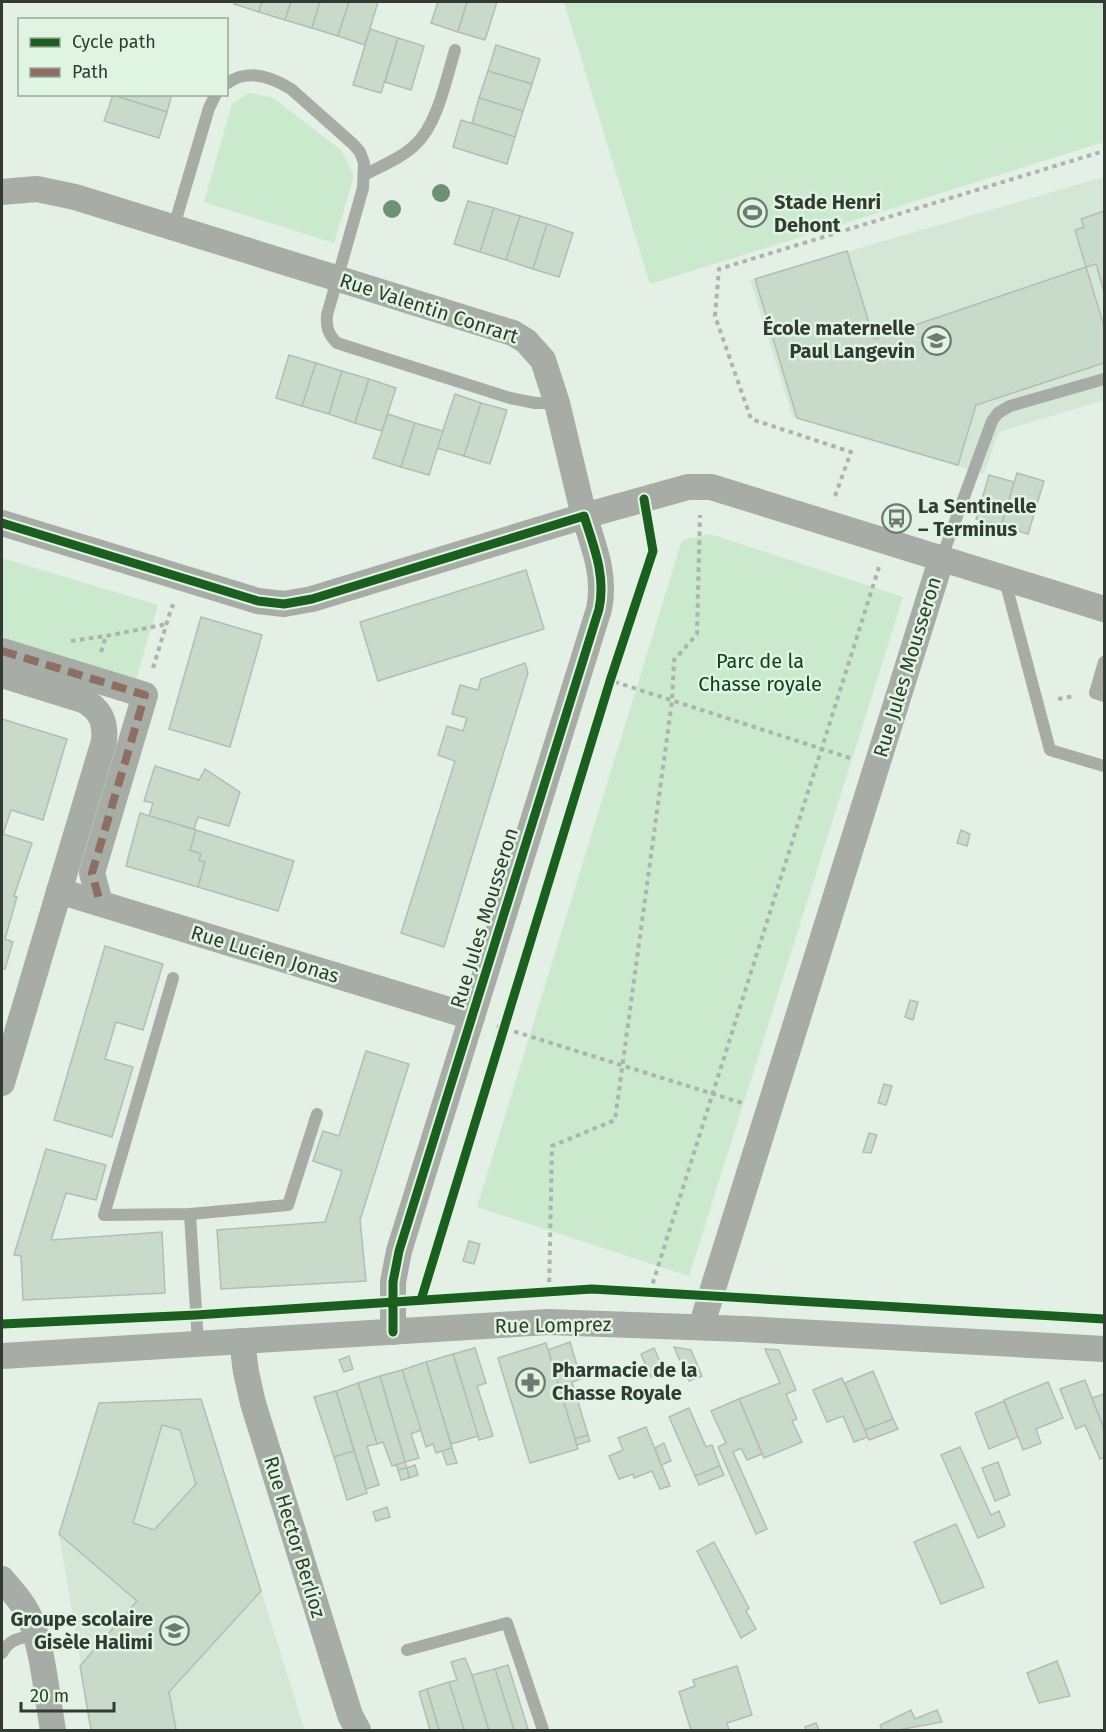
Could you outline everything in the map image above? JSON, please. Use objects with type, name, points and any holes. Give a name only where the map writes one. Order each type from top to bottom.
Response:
[{"type":"street","name":"Rue Valentin Conrart","points":[[2,192],[37,189],[55,192],[174,226],[513,333],[526,341],[543,360],[557,403],[584,516]]},
{"type":"street","points":[[2,523],[266,602],[296,604],[584,516],[700,485],[724,490],[888,540],[1104,609]]},
{"type":"street","name":"Rue Jules Mousseron","points":[[393,1332],[392,1293],[395,1265],[599,609],[601,571],[584,516]]},
{"type":"street","name":"Rue Jules Mousseron","points":[[701,1327],[942,557]]},
{"type":"street","points":[[2,651],[145,695],[92,873],[100,903]]},
{"type":"street","points":[[2,675],[83,700],[92,705],[103,719],[105,731],[104,741],[2,1083]]},
{"type":"street","name":"Rue Lucien Jonas","points":[[59,891],[472,1017]]},
{"type":"street","name":"Rue Lomprez","points":[[2,1356],[548,1322],[701,1327],[1104,1349]]},
{"type":"street","name":"Rue Hector Berlioz","points":[[242,1341],[253,1403],[350,1715],[358,1731]]},
{"type":"street","points":[[2,1579],[26,1610],[36,1636],[53,1731]]},
{"type":"lane","points":[[364,175],[418,143],[426,132],[436,109],[455,50]]},
{"type":"lane","points":[[228,82],[234,78],[257,75],[282,83],[360,152],[364,163],[363,188],[327,315],[326,326],[329,335],[337,343],[510,398],[535,403],[557,403]]},
{"type":"lane","points":[[174,226],[209,108],[215,96]]},
{"type":"lane","points":[[942,557],[992,421],[998,414],[1010,406],[1104,379]]},
{"type":"lane","points":[[1003,576],[1035,702],[1050,750],[1104,766]]},
{"type":"lane","points":[[1100,694],[1104,662]]},
{"type":"lane","points":[[173,978],[104,1215],[190,1214],[288,1205],[317,1114]]},
{"type":"lane","points":[[190,1214],[198,1343]]},
{"type":"lane","points":[[407,1650],[507,1623],[543,1731]]},
{"type":"lane","points":[[2,1653],[14,1640],[36,1636]]},
{"type":"path","points":[[826,521],[851,452],[751,419],[715,315],[719,269],[1104,151]]},
{"type":"path","points":[[537,1292],[554,1290],[552,1146],[615,1120],[672,701],[674,660],[697,634],[700,485]]},
{"type":"path","points":[[650,1292],[888,540]]},
{"type":"path","points":[[145,695],[172,606],[183,610],[193,580]]},
{"type":"path","points":[[60,642],[167,624]]},
{"type":"path","points":[[607,692],[614,670]]},
{"type":"path","points":[[580,671],[876,767]]},
{"type":"path","points":[[1035,702],[1100,694]]},
{"type":"path","points":[[500,1039],[507,1016]]},
{"type":"path","points":[[472,1017],[768,1111]]},
{"type":"shaded area","name":"École maternelle Paul Langevin","points":[[1104,177],[1104,400],[999,432],[984,474],[793,418],[750,280]]},
{"type":"shaded area","name":"Groupe scolaire Gisèle Halimi","points":[[201,1399],[304,1728],[307,1730],[92,1730],[59,1534],[99,1403]]},
{"type":"green space","name":"Stade Henri Dehont","points":[[564,2],[1104,2],[1104,142],[650,284]]},
{"type":"green space","points":[[249,93],[273,98],[341,150],[354,176],[334,243],[204,202],[232,104]]},
{"type":"green space","name":"Parc de la Chasse royale","points":[[710,534],[903,597],[689,1276],[477,1207],[682,540]]},
{"type":"green space","points":[[2,558],[158,605],[133,689],[2,649]]},
{"type":"building","points":[[235,2],[262,2],[259,12],[234,4]]},
{"type":"building","points":[[262,2],[291,2],[285,20],[259,12]]},
{"type":"building","points":[[291,2],[320,2],[312,28],[285,20]]},
{"type":"building","points":[[320,2],[349,2],[338,36],[312,28]]},
{"type":"building","points":[[349,2],[378,2],[365,45],[338,36]]},
{"type":"building","points":[[438,2],[467,2],[458,32],[431,23]]},
{"type":"building","points":[[467,2],[497,2],[485,40],[458,32]]},
{"type":"building","points":[[370,29],[398,38],[381,93],[353,85]]},
{"type":"building","points":[[398,38],[424,46],[411,90],[385,82]]},
{"type":"building","points":[[496,45],[540,59],[532,84],[488,71]]},
{"type":"building","points":[[488,71],[532,84],[523,111],[479,98]]},
{"type":"building","points":[[113,96],[167,112],[159,138],[104,121]]},
{"type":"building","points":[[122,96],[171,96],[167,112],[122,98]]},
{"type":"building","points":[[479,98],[523,111],[515,137],[472,123]]},
{"type":"building","points":[[461,120],[515,137],[507,164],[453,147]]},
{"type":"building","points":[[468,201],[494,208],[480,252],[454,244]]},
{"type":"building","points":[[494,208],[520,216],[506,260],[480,252]]},
{"type":"building","points":[[1104,211],[1104,292],[1096,264],[1086,267],[1075,230],[1084,227],[1081,219]]},
{"type":"building","points":[[520,216],[547,224],[533,269],[506,260]]},
{"type":"building","points":[[547,224],[573,233],[559,277],[533,269]]},
{"type":"building","points":[[847,251],[874,339],[1086,267],[1104,326],[1104,363],[976,405],[958,465],[797,418],[755,279]]},
{"type":"building","points":[[289,355],[316,363],[302,406],[276,398]]},
{"type":"building","points":[[316,363],[342,371],[329,414],[302,406]]},
{"type":"building","points":[[342,371],[369,379],[355,423],[329,414]]},
{"type":"building","points":[[369,379],[396,388],[382,431],[355,423]]},
{"type":"building","points":[[455,394],[481,403],[464,456],[437,448]]},
{"type":"building","points":[[481,403],[507,410],[490,464],[464,456]]},
{"type":"building","points":[[388,414],[415,423],[401,467],[373,458]]},
{"type":"building","points":[[415,423],[443,431],[429,475],[401,467]]},
{"type":"building","points":[[1017,473],[1044,481],[1028,534],[1001,526]]},
{"type":"building","points":[[989,475],[1014,482],[1001,526],[976,519]]},
{"type":"building","points":[[526,570],[544,629],[378,681],[360,622]]},
{"type":"building","points":[[201,617],[262,635],[230,747],[169,729]]},
{"type":"building","points":[[525,663],[528,673],[444,947],[401,933],[455,761],[438,755],[447,726],[463,731],[467,718],[452,714],[460,685],[478,690],[481,679]]},
{"type":"building","points":[[2,719],[67,739],[43,820],[11,810],[3,834],[32,843],[14,896],[17,897],[5,939],[13,942],[5,969],[2,968]]},
{"type":"building","points":[[155,766],[199,780],[205,769],[240,792],[229,826],[198,817],[194,829],[149,816],[153,803],[144,801]]},
{"type":"building","points":[[140,813],[196,830],[190,850],[201,854],[199,860],[205,862],[198,887],[126,866]]},
{"type":"building","points":[[196,830],[294,861],[278,911],[198,887],[205,862],[199,860],[201,854],[190,850]]},
{"type":"building","points":[[961,830],[970,834],[967,846],[957,843]]},
{"type":"building","points":[[105,946],[163,964],[143,1030],[116,1022],[105,1059],[133,1067],[112,1137],[54,1120]]},
{"type":"building","points":[[910,1000],[918,1002],[913,1020],[905,1017]]},
{"type":"building","points":[[366,1051],[409,1064],[360,1220],[366,1281],[221,1289],[217,1230],[325,1222],[342,1171],[313,1161],[323,1131],[339,1136]]},
{"type":"building","points":[[884,1084],[892,1086],[886,1105],[878,1103]]},
{"type":"building","points":[[869,1133],[877,1135],[871,1153],[863,1152]]},
{"type":"building","points":[[46,1149],[106,1165],[96,1200],[66,1193],[51,1240],[162,1232],[165,1293],[23,1300],[21,1256],[14,1255]]},
{"type":"building","points":[[469,1241],[480,1244],[474,1264],[463,1261]]},
{"type":"building","points":[[570,1342],[581,1379],[572,1382],[588,1435],[575,1439],[548,1350]]},
{"type":"building","points":[[546,1343],[578,1449],[530,1463],[498,1358]]},
{"type":"building","points":[[674,1347],[691,1350],[702,1376],[689,1381]]},
{"type":"building","points":[[475,1348],[486,1383],[477,1386],[493,1436],[479,1440],[453,1354]]},
{"type":"building","points":[[654,1348],[664,1371],[651,1377],[641,1354]]},
{"type":"building","points":[[765,1349],[779,1350],[796,1390],[786,1394],[797,1419],[792,1421],[802,1442],[764,1458],[739,1399],[780,1383]]},
{"type":"building","points":[[453,1354],[478,1436],[451,1444],[426,1362]]},
{"type":"building","points":[[349,1356],[353,1369],[344,1372],[339,1360]]},
{"type":"building","points":[[426,1362],[452,1448],[436,1453],[433,1444],[426,1447],[402,1370]]},
{"type":"building","points":[[402,1370],[421,1430],[411,1434],[419,1458],[405,1462],[380,1376]]},
{"type":"building","points":[[873,1371],[893,1419],[865,1430],[845,1383]]},
{"type":"building","points":[[380,1376],[405,1462],[392,1466],[383,1442],[377,1444],[358,1383]]},
{"type":"building","points":[[842,1378],[868,1437],[854,1442],[843,1416],[827,1422],[813,1390]]},
{"type":"building","points":[[1085,1380],[1104,1429],[1104,1457],[1100,1459],[1085,1425],[1076,1429],[1060,1389]]},
{"type":"building","points":[[1048,1382],[1063,1418],[1036,1429],[1041,1443],[1023,1450],[1004,1400]]},
{"type":"building","points":[[358,1383],[377,1444],[367,1446],[379,1485],[366,1489],[336,1391]]},
{"type":"building","points":[[336,1391],[354,1451],[334,1457],[314,1397]]},
{"type":"building","points":[[1104,1394],[1104,1429],[1092,1398]]},
{"type":"building","name":"Groupe scolaire Gisèle Halimi","points":[[201,1399],[261,1591],[169,1692],[176,1730],[91,1730],[80,1666],[137,1601],[59,1534],[99,1403]],"holes":[[[162,1425],[180,1430],[196,1484],[154,1530],[133,1523]]]},
{"type":"building","points":[[739,1399],[762,1454],[747,1460],[741,1448],[733,1452],[767,1529],[756,1534],[718,1447],[726,1443],[711,1411]]},
{"type":"building","points":[[1004,1401],[1018,1437],[989,1449],[975,1413]]},
{"type":"building","points":[[689,1408],[706,1447],[712,1445],[720,1466],[695,1476],[669,1417]]},
{"type":"building","points":[[893,1419],[898,1429],[869,1440],[865,1430]]},
{"type":"building","points":[[646,1427],[670,1486],[660,1489],[652,1471],[634,1478],[633,1474],[619,1479],[609,1456],[623,1450],[618,1438]]},
{"type":"building","points":[[588,1435],[590,1441],[577,1445],[575,1439]]},
{"type":"building","points":[[664,1443],[671,1461],[661,1465],[655,1448]]},
{"type":"building","points":[[960,1447],[991,1515],[999,1511],[1005,1526],[978,1538],[941,1455]]},
{"type":"building","points":[[452,1448],[457,1463],[447,1465],[442,1451]]},
{"type":"building","points":[[354,1451],[367,1493],[347,1500],[334,1457]]},
{"type":"building","points":[[405,1462],[407,1468],[398,1470],[396,1465]]},
{"type":"building","points":[[998,1462],[1010,1495],[995,1501],[982,1468]]},
{"type":"building","points":[[415,1465],[418,1475],[409,1478],[407,1468]]},
{"type":"building","points":[[720,1466],[724,1475],[699,1485],[695,1476]]},
{"type":"building","points":[[407,1468],[409,1478],[401,1480],[398,1470]]},
{"type":"building","points":[[387,1507],[390,1517],[376,1521],[373,1512]]},
{"type":"building","points":[[956,1524],[984,1587],[941,1604],[914,1542]]},
{"type":"building","points":[[714,1542],[749,1608],[746,1611],[756,1629],[741,1638],[697,1551]]},
{"type":"building","points":[[465,1658],[489,1730],[464,1730],[449,1682],[457,1680],[451,1662]]},
{"type":"building","points":[[1057,1661],[1070,1696],[1039,1703],[1027,1673]]},
{"type":"building","points":[[508,1665],[528,1729],[514,1730],[495,1669]]},
{"type":"building","points":[[737,1666],[752,1715],[727,1723],[729,1730],[691,1730],[679,1692],[695,1686],[693,1680]]},
{"type":"building","points":[[495,1669],[514,1730],[489,1730],[472,1675]]},
{"type":"building","points":[[449,1682],[464,1730],[439,1730],[427,1689]]},
{"type":"building","points":[[427,1689],[439,1730],[430,1730],[419,1692]]},
{"type":"building","points":[[911,1710],[915,1719],[937,1710],[942,1722],[898,1730],[882,1730],[880,1725]]},
{"type":"building","points":[[816,1723],[819,1730],[806,1730],[805,1727]]},
{"type":"marked path","points":[[2,651],[145,695],[92,873],[100,903]]},
{"type":"cycle path","points":[[421,1300],[610,681],[653,551],[644,499]]},
{"type":"cycle path","points":[[2,523],[258,601],[284,604],[312,599],[584,516],[600,573],[599,609],[399,1251],[393,1282],[393,1332]]},
{"type":"cycle path","points":[[2,1324],[196,1315],[592,1289],[1104,1319]]},
{"type":"place","name":"Stade Henri Dehont","points":[[753,213]]},
{"type":"place","name":"École maternelle Paul Langevin","points":[[936,340]]},
{"type":"place","name":"La Sentinelle – Terminus","points":[[897,518]]},
{"type":"place","name":"Pharmacie de la Chasse Royale","points":[[531,1382]]},
{"type":"place","name":"Groupe scolaire Gisèle Halimi","points":[[174,1631]]}]
